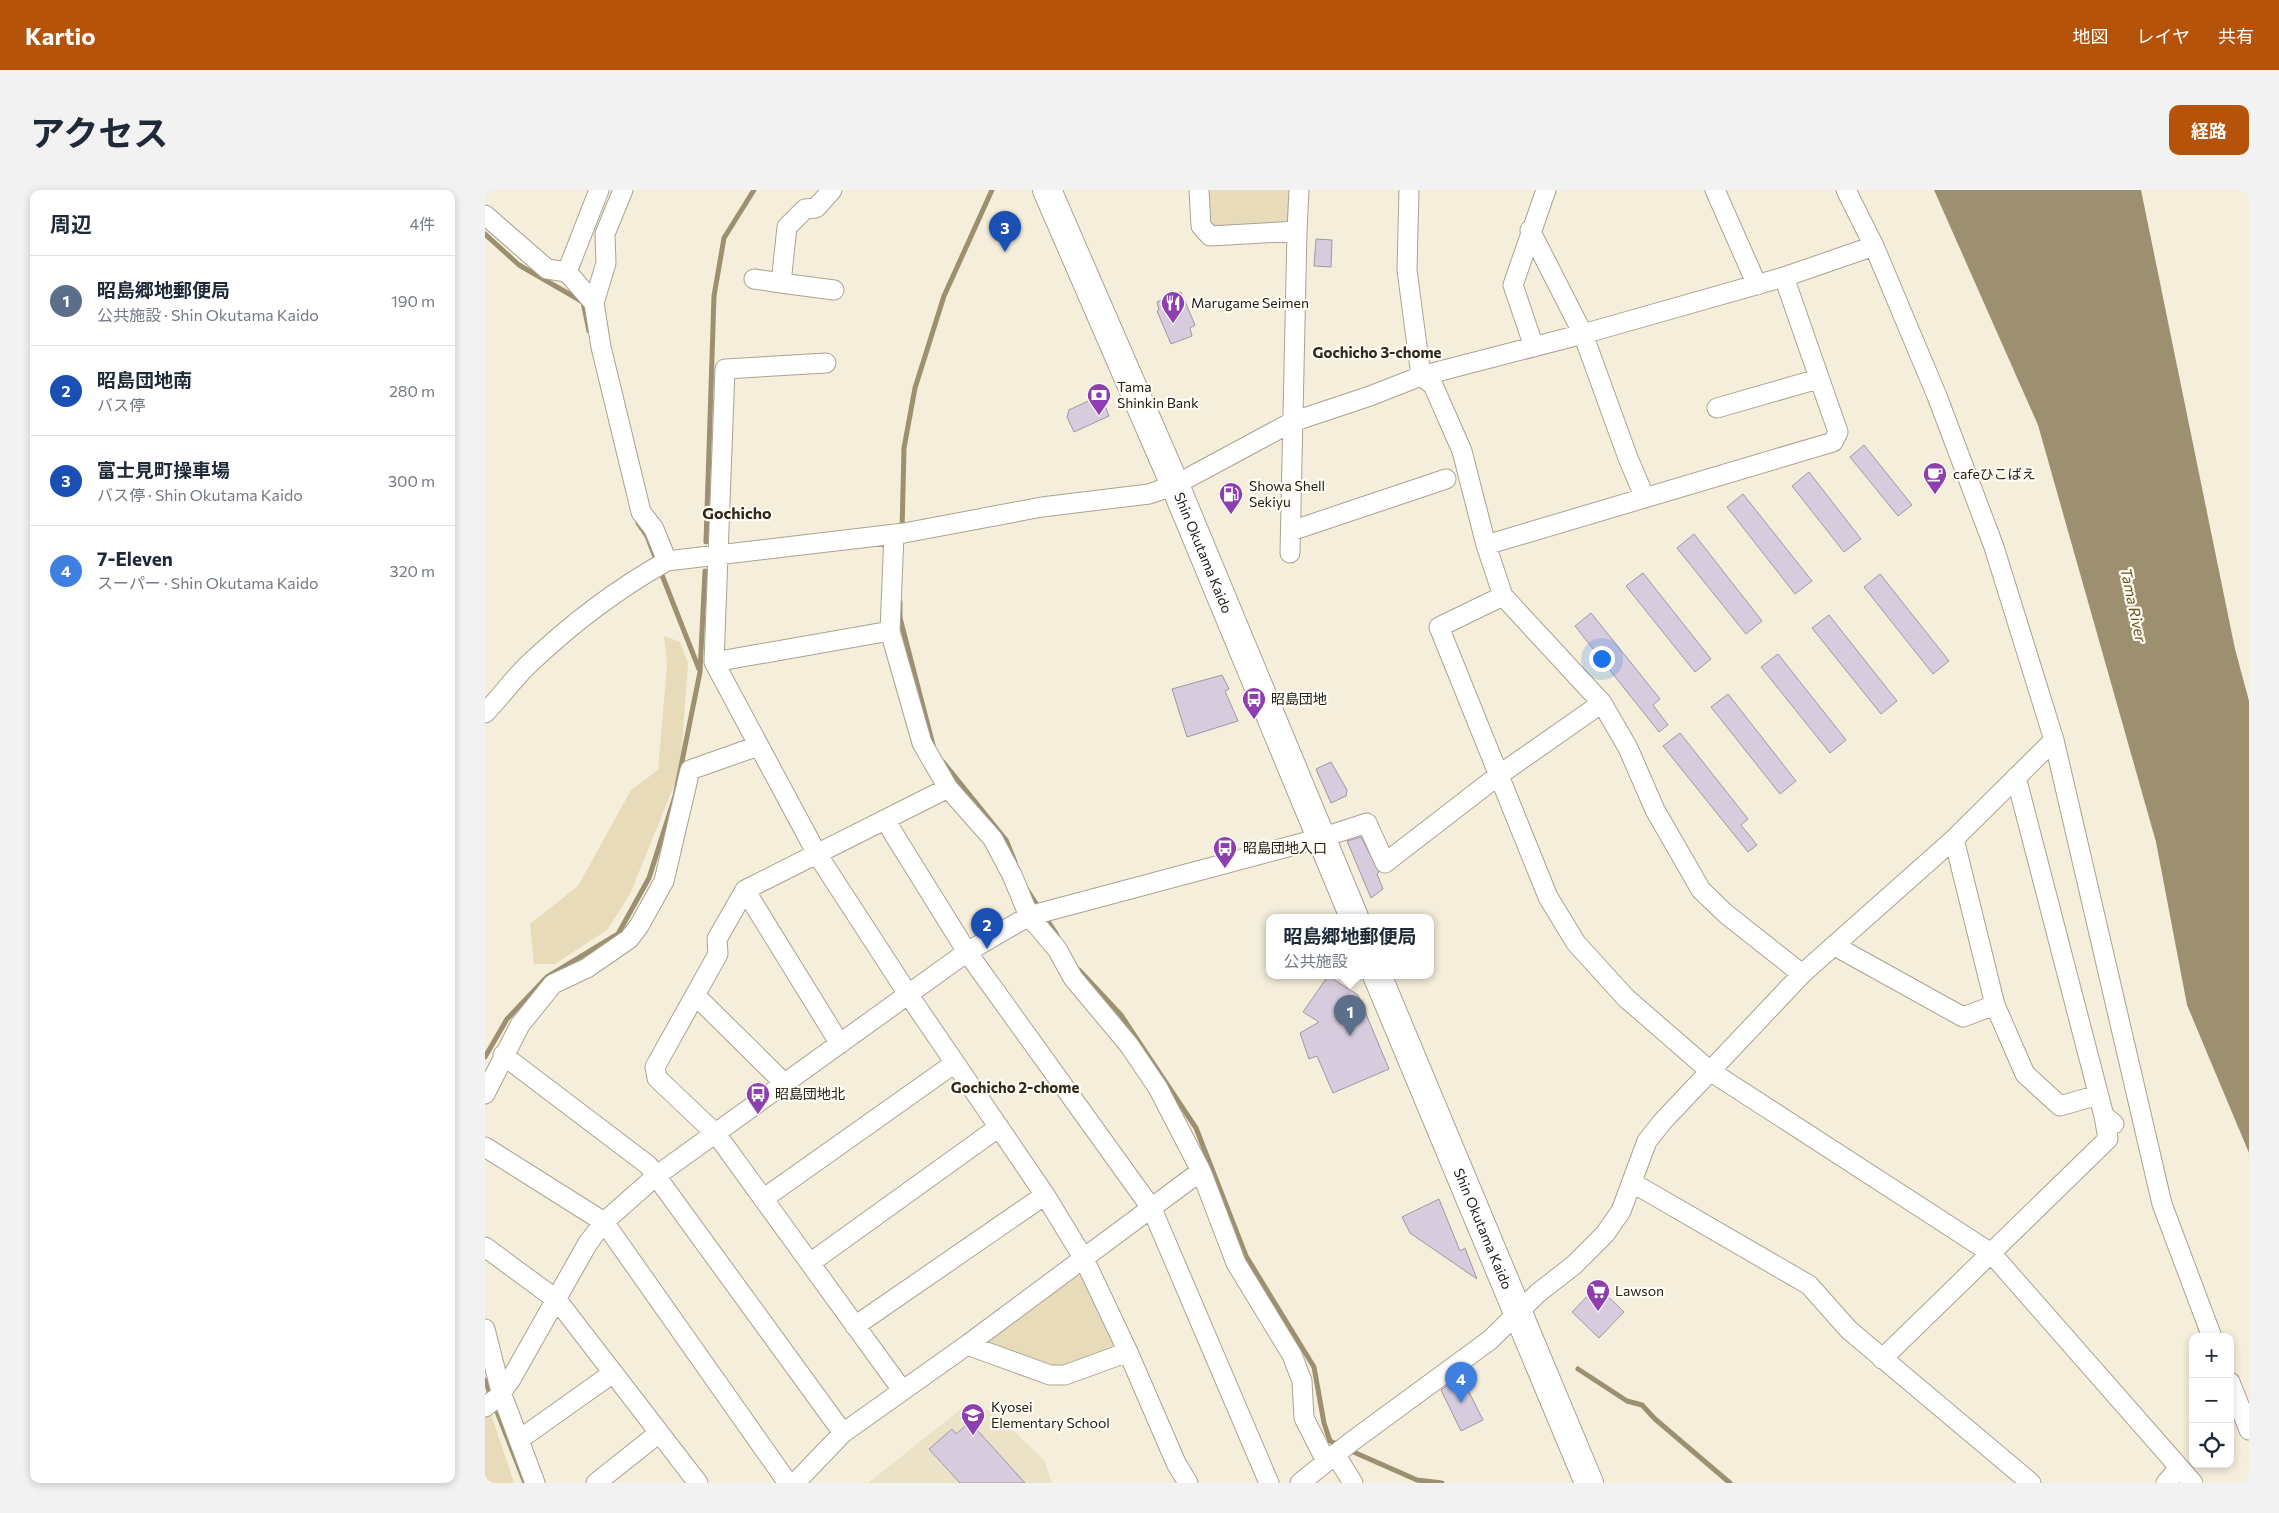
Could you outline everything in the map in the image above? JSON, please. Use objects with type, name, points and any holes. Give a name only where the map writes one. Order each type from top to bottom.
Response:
[{"type":"main road","name":"Shin Okutama Kaido","points":[[1047,190],[1175,485],[1352,914]]},
{"type":"main road","name":"Shin Okutama Kaido","points":[[1379,979],[1589,1483]]},
{"type":"street","points":[[567,272],[599,190]]},
{"type":"street","points":[[623,190],[605,234],[606,264],[594,303],[605,366],[641,512],[653,529],[661,564]]},
{"type":"street","points":[[781,283],[787,227],[805,209],[816,208],[832,190]]},
{"type":"street","points":[[1199,190],[1201,226],[1210,236],[1297,231]]},
{"type":"street","points":[[1290,553],[1299,190]]},
{"type":"street","points":[[1409,190],[1407,270],[1421,376],[1433,385],[1462,451],[1486,545],[1503,596],[1602,703],[1628,748],[1655,810],[1701,890],[1726,914],[1802,974]]},
{"type":"street","points":[[1534,347],[1513,286],[1530,230],[1546,190]]},
{"type":"street","points":[[1715,190],[1757,284]]},
{"type":"street","points":[[1846,190],[1874,246],[1937,396],[1991,538],[2054,740],[2162,1204],[2211,1333]]},
{"type":"street","points":[[485,215],[547,269],[567,272],[594,303]]},
{"type":"street","points":[[1530,230],[1583,334],[1628,458],[1645,498]]},
{"type":"street","points":[[485,713],[527,666],[565,632],[616,593],[661,564],[719,555],[898,534],[1042,507],[1149,494],[1175,485],[1293,422],[1370,396],[1421,376],[1583,334],[1783,277],[1868,248]]},
{"type":"street","points":[[1486,545],[1833,442],[1838,432],[1783,277]]},
{"type":"street","points":[[754,279],[834,290]]},
{"type":"street","points":[[826,363],[725,370],[715,662],[817,854],[908,994],[1045,1196],[1084,1259],[1128,1352],[1176,1463],[1188,1483]]},
{"type":"street","points":[[1717,408],[1818,378]]},
{"type":"street","points":[[1291,531],[1446,479]]},
{"type":"street","points":[[898,534],[890,631],[922,743],[948,788],[993,839],[1013,875],[1038,913],[1073,978],[1129,1045],[1158,1088],[1201,1171],[1236,1263],[1292,1355],[1302,1381],[1304,1418],[1338,1452],[1353,1483]]},
{"type":"street","points":[[1503,596],[1439,627],[1548,897],[1576,943],[1626,998],[1710,1071],[1991,1253],[2193,1483]]},
{"type":"street","points":[[715,662],[890,631]]},
{"type":"street","points":[[493,1400],[557,1300],[588,1243],[604,1222],[656,1176],[717,1135],[967,952],[1038,913],[1321,838],[1367,823],[1385,863],[1499,775],[1602,703]]},
{"type":"street","points":[[1300,1483],[1338,1452],[1490,1340],[1517,1312],[1574,1265],[1605,1234],[1621,1211],[1633,1184],[1647,1141],[1663,1120],[1802,974],[1953,839],[2054,740]]},
{"type":"street","points":[[485,1094],[503,1055],[520,1025],[553,984],[587,968],[629,939],[639,926],[664,881],[690,770],[758,746]]},
{"type":"street","points":[[1882,1359],[2108,1139],[2109,1120],[2098,1095],[2016,777]]},
{"type":"street","points":[[902,1390],[717,1135],[657,1078],[655,1067],[718,954],[717,939],[745,890],[948,788]]},
{"type":"street","points":[[885,820],[967,952],[1151,1209],[1269,1483]]},
{"type":"street","points":[[1953,839],[1995,1005],[2025,1074],[2060,1106],[2098,1095]]},
{"type":"street","points":[[745,890],[840,1044]]},
{"type":"street","points":[[1835,946],[1963,1017],[1995,1005]]},
{"type":"street","points":[[695,996],[785,1084]]},
{"type":"street","points":[[503,1055],[647,1165],[843,1433]]},
{"type":"street","points":[[763,1199],[955,1063]]},
{"type":"street","points":[[810,1263],[999,1127]]},
{"type":"street","points":[[485,1147],[604,1222],[788,1483]]},
{"type":"street","points":[[795,1483],[843,1433],[967,1345],[1201,1171]]},
{"type":"street","points":[[1633,1184],[1809,1285],[1849,1330],[2031,1483]]},
{"type":"street","points":[[855,1326],[1045,1196]]},
{"type":"street","points":[[485,1247],[557,1300],[698,1483]]},
{"type":"street","points":[[485,1329],[493,1400],[519,1439],[535,1483]]},
{"type":"street","points":[[967,1345],[1050,1375],[1065,1375],[1128,1352]]},
{"type":"street","points":[[519,1439],[613,1373]]},
{"type":"street","points":[[2234,1392],[2249,1430]]},
{"type":"street","points":[[596,1483],[659,1432]]},
{"type":"street","points":[[2166,1483],[2179,1468]]},
{"type":"shaded area","points":[[1206,190],[1289,190],[1288,223],[1213,227],[1207,220]]},
{"type":"shaded area","points":[[664,636],[680,642],[688,664],[680,771],[630,894],[607,930],[555,964],[534,964],[530,924],[578,886],[631,790],[658,770],[667,666]]},
{"type":"shaded area","points":[[1073,1275],[1084,1277],[1118,1348],[1065,1369],[1051,1368],[985,1342]]},
{"type":"shaded area","points":[[485,1396],[514,1483],[486,1483],[485,1481]]},
{"type":"shaded area","name":"Kyosei Elementary School","points":[[966,1405],[993,1411],[1044,1460],[1052,1483],[868,1483]]},
{"type":"water","name":"Tama River","points":[[1934,190],[2141,190],[2235,649],[2249,701],[2249,1153],[2187,1005],[2156,842],[2038,425]]},
{"type":"building","points":[[1316,239],[1332,240],[1331,267],[1314,266]]},
{"type":"building","points":[[1181,292],[1195,325],[1190,328],[1192,336],[1171,344],[1157,311],[1159,310],[1157,302]]},
{"type":"building","points":[[1101,395],[1109,416],[1074,432],[1067,417],[1069,410]]},
{"type":"building","points":[[1864,445],[1912,505],[1898,516],[1850,457]]},
{"type":"building","points":[[1809,472],[1861,539],[1844,552],[1792,486]]},
{"type":"building","points":[[1743,494],[1812,581],[1795,594],[1727,507]]},
{"type":"building","points":[[1694,534],[1762,621],[1746,634],[1677,548]]},
{"type":"building","points":[[1643,573],[1711,659],[1695,672],[1626,586]]},
{"type":"building","points":[[1880,574],[1949,661],[1933,674],[1864,587]]},
{"type":"building","points":[[1591,613],[1660,699],[1653,705],[1668,725],[1659,732],[1575,626]]},
{"type":"building","points":[[1829,615],[1897,701],[1881,714],[1812,628]]},
{"type":"building","points":[[1778,654],[1846,740],[1830,753],[1761,667]]},
{"type":"building","points":[[1222,675],[1229,689],[1225,691],[1238,721],[1187,737],[1172,689]]},
{"type":"building","points":[[1728,694],[1796,781],[1780,794],[1711,707]]},
{"type":"building","points":[[1680,733],[1748,819],[1741,825],[1757,845],[1748,852],[1663,746]]},
{"type":"building","points":[[1331,762],[1347,790],[1346,796],[1331,803],[1316,769]]},
{"type":"building","points":[[1361,837],[1379,872],[1377,874],[1383,889],[1371,898],[1347,841]]},
{"type":"building","points":[[1326,979],[1333,979],[1358,995],[1389,1069],[1333,1093],[1317,1056],[1309,1059],[1300,1033],[1319,1022],[1303,1012]]},
{"type":"building","points":[[1439,1199],[1460,1251],[1465,1248],[1477,1279],[1410,1233],[1402,1217]]},
{"type":"building","name":"Lawson","points":[[1597,1286],[1624,1312],[1599,1338],[1572,1312]]},
{"type":"building","points":[[1461,1376],[1483,1420],[1461,1431],[1441,1390]]},
{"type":"building","points":[[970,1422],[1025,1483],[960,1483],[929,1449],[952,1429],[956,1434]]},
{"type":"waterway","points":[[706,542],[714,296],[724,238],[754,190]]},
{"type":"waterway","points":[[902,531],[904,448],[915,388],[944,296],[992,190]]},
{"type":"waterway","points":[[485,234],[519,265],[583,302],[589,331]]},
{"type":"waterway","points":[[638,523],[647,536],[657,562]]},
{"type":"waterway","points":[[660,570],[699,669]]},
{"type":"waterway","points":[[485,1057],[507,1019],[547,977],[618,934],[649,878],[675,796],[700,672],[705,571]]},
{"type":"waterway","points":[[900,602],[900,618],[934,749]]},
{"type":"waterway","points":[[943,762],[1006,840],[1015,862]]},
{"type":"waterway","points":[[1026,888],[1039,908]]},
{"type":"waterway","points":[[1044,915],[1057,935]]},
{"type":"waterway","points":[[1079,970],[1121,1015],[1196,1128],[1246,1256],[1314,1367],[1324,1423],[1330,1441],[1339,1445]]},
{"type":"waterway","points":[[1578,1369],[1627,1401],[1642,1405],[1655,1419],[1730,1483]]},
{"type":"waterway","points":[[485,1380],[491,1396]]},
{"type":"waterway","points":[[494,1404],[525,1483]]},
{"type":"waterway","points":[[1349,1450],[1417,1480],[1442,1483]]},
{"type":"place","name":"富士見町操車場","points":[[1005,252]]},
{"type":"place","name":"Marugame Seimen","points":[[1173,324]]},
{"type":"place","name":"Tama Shinkin Bank","points":[[1099,416]]},
{"type":"place","name":"cafeひこばえ","points":[[1935,495]]},
{"type":"place","name":"Showa Shell Sekiyu","points":[[1231,515]]},
{"type":"place","name":"昭島団地","points":[[1254,720]]},
{"type":"place","name":"昭島団地入口","points":[[1225,869]]},
{"type":"place","name":"昭島団地南","points":[[987,949]]},
{"type":"place","name":"昭島郷地郵便局","points":[[1350,1036]]},
{"type":"place","name":"昭島団地北","points":[[758,1115]]},
{"type":"place","name":"Lawson","points":[[1598,1312]]},
{"type":"place","name":"7-Eleven","points":[[1461,1403]]},
{"type":"place","name":"Kyosei Elementary School","points":[[973,1436]]},
{"type":"district","name":"Gochicho 3-chome","points":[[1377,353]]},
{"type":"district","name":"Gochicho","points":[[737,513]]},
{"type":"district","name":"Gochicho 2-chome","points":[[1015,1088]]}]
